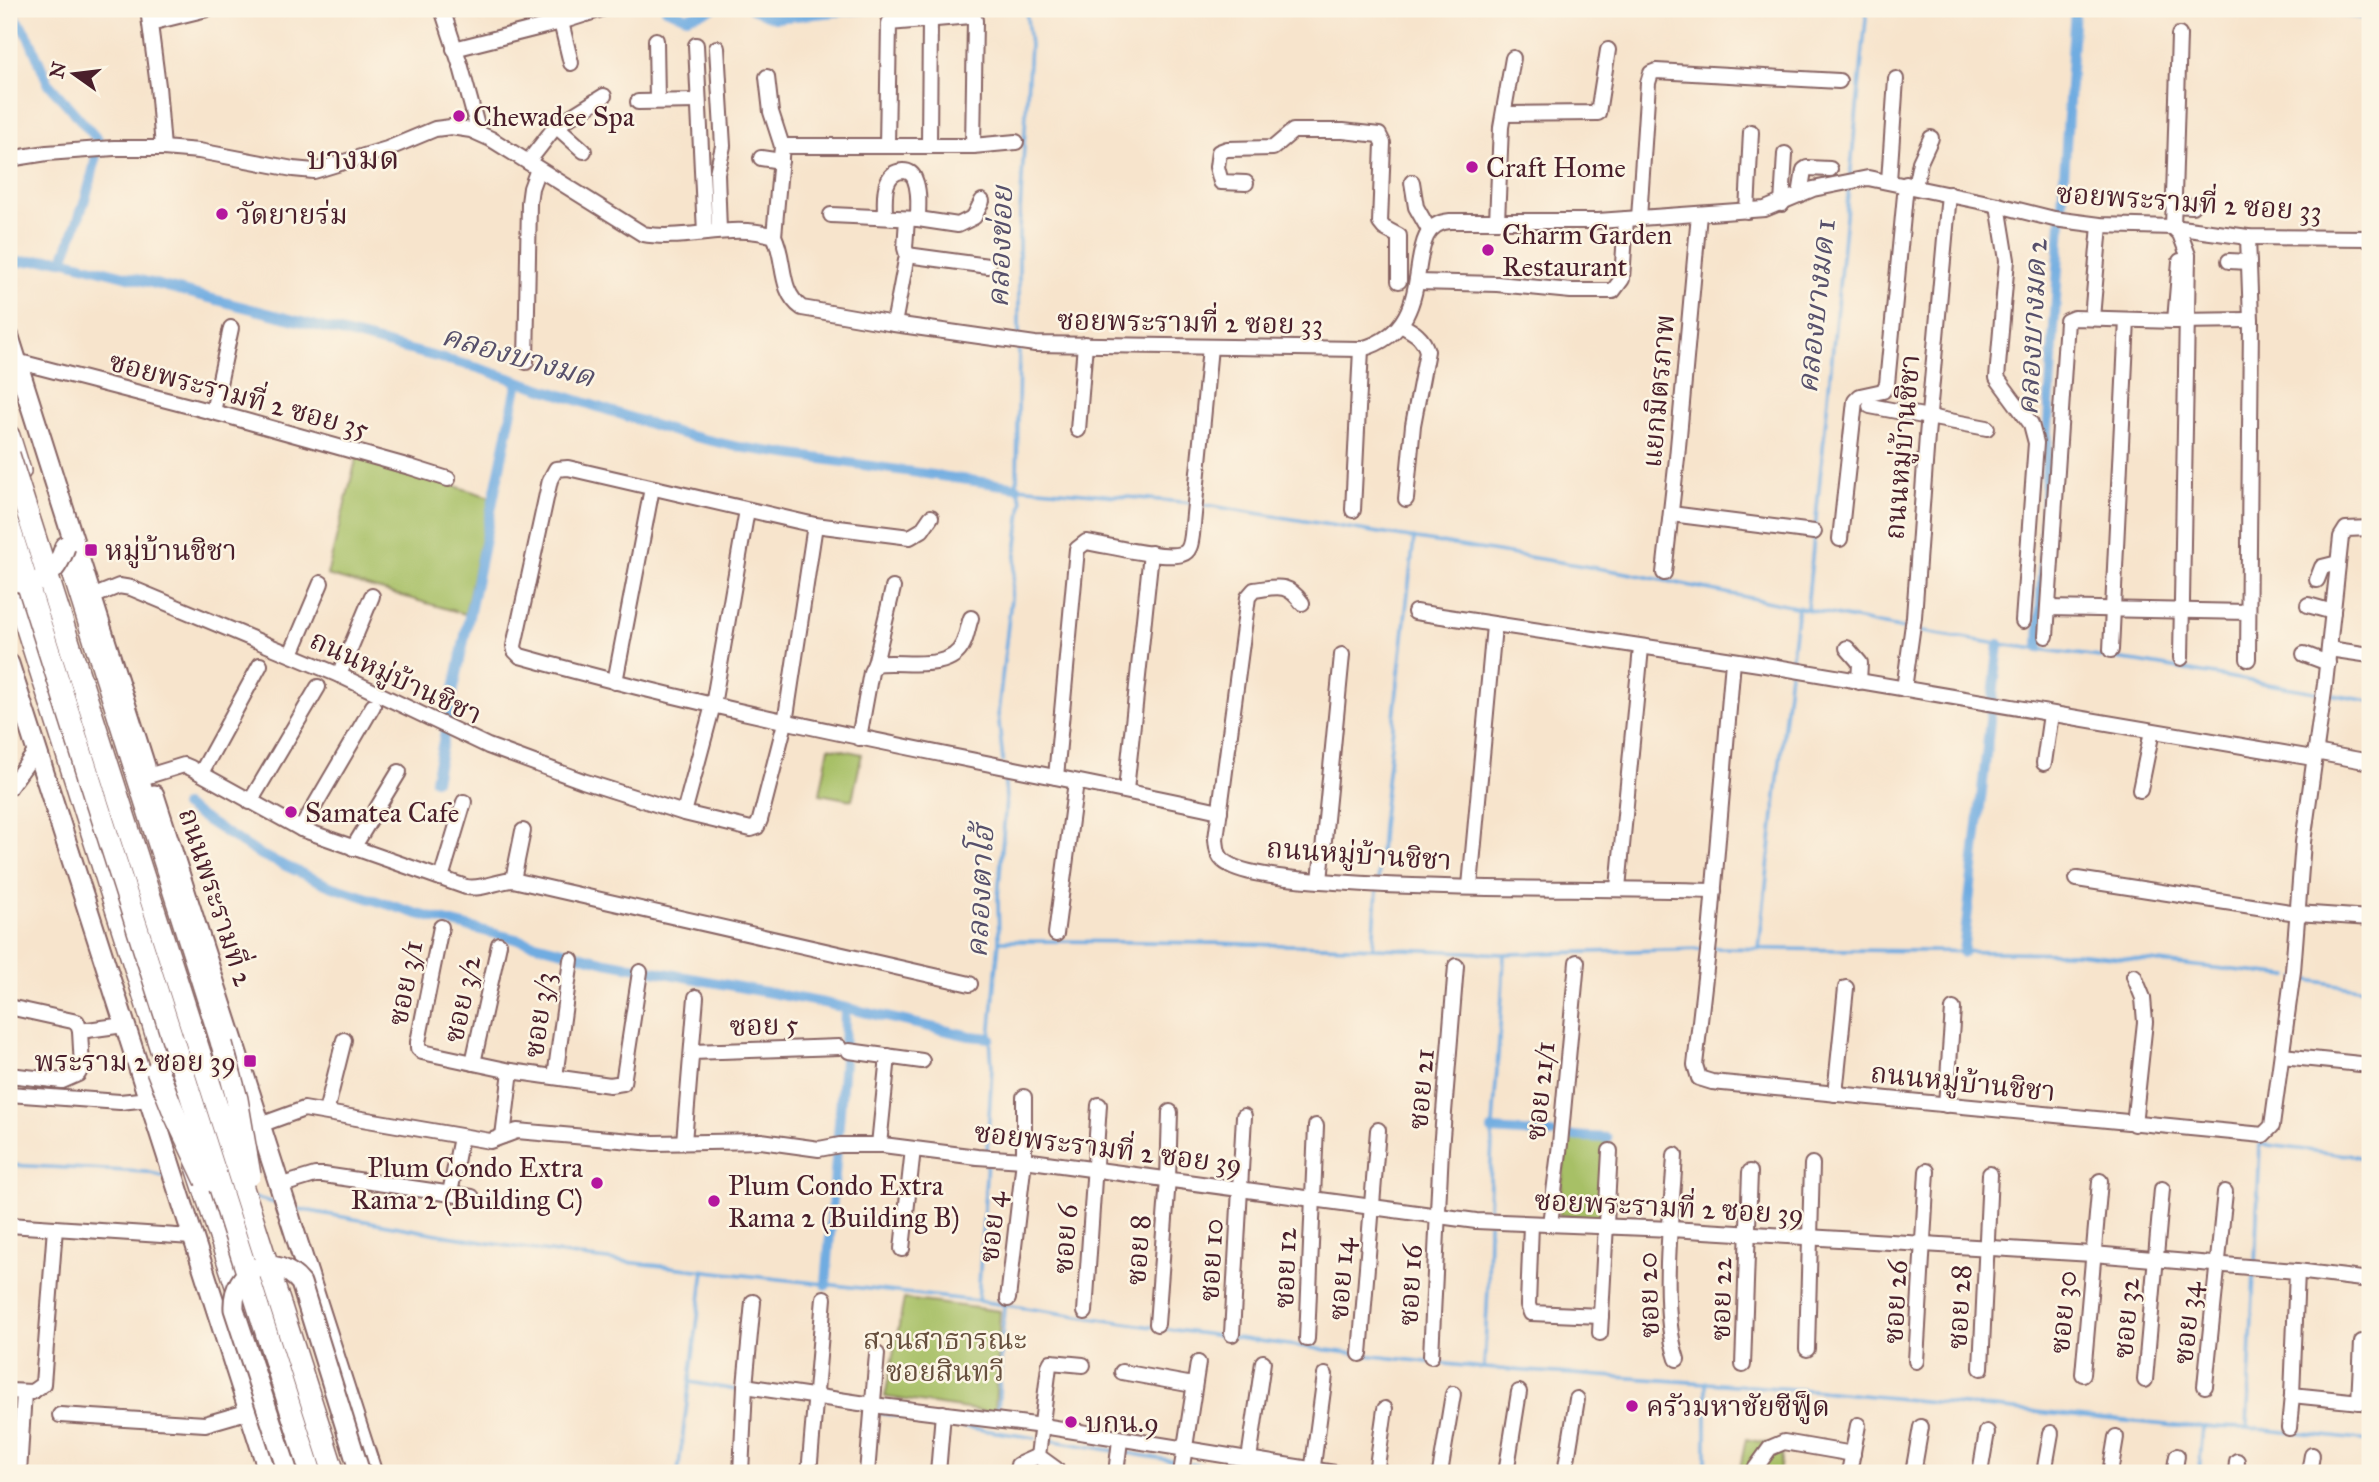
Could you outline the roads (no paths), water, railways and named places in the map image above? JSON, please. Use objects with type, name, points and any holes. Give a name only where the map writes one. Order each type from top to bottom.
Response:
[{"type":"highway","name":"ถนนพระรามที่ 2","points":[[9,436],[246,1178],[336,1473]]},
{"type":"highway","points":[[9,455],[336,1473]]},
{"type":"highway","points":[[9,526],[311,1473]]},
{"type":"highway","points":[[65,547],[230,1073],[263,1252]]},
{"type":"highway","points":[[9,572],[157,1031],[196,1165],[297,1473]]},
{"type":"highway","points":[[9,607],[163,1085],[242,1259]]},
{"type":"main road","name":"ถนนพระรามที่ 2","points":[[9,337],[13,366],[92,597],[372,1473]]},
{"type":"main road","points":[[9,578],[31,583],[46,577],[58,564],[65,547],[13,366]]},
{"type":"main road","points":[[10,674],[269,1473]]},
{"type":"main road","points":[[288,1473],[234,1308],[235,1293],[243,1277],[250,1271],[265,1266],[288,1270],[301,1283],[360,1473]]},
{"type":"street","points":[[163,148],[149,16],[206,9]]},
{"type":"street","points":[[442,9],[479,133]]},
{"type":"street","points":[[454,49],[602,9]]},
{"type":"street","points":[[887,146],[889,23],[971,16],[975,20],[973,146]]},
{"type":"street","points":[[929,145],[930,18]]},
{"type":"street","points":[[561,22],[571,63]]},
{"type":"street","points":[[2179,35],[2173,227],[2180,234],[2188,255],[2182,321],[2181,657]]},
{"type":"street","points":[[656,40],[657,101]]},
{"type":"street","points":[[696,45],[698,101],[712,232]]},
{"type":"street","points":[[712,232],[717,173],[723,146],[717,48]]},
{"type":"street","points":[[1504,114],[1598,113],[1608,50]]},
{"type":"street","points":[[1497,221],[1501,127],[1513,58]]},
{"type":"street","points":[[1418,282],[1509,284],[1571,291],[1614,290],[1622,279],[1651,74],[1656,71],[1839,81]]},
{"type":"street","points":[[767,77],[771,112],[781,154]]},
{"type":"street","points":[[1889,181],[1896,79]]},
{"type":"street","points":[[526,362],[529,203],[533,165],[556,126],[604,96]]},
{"type":"street","points":[[638,102],[698,101]]},
{"type":"street","points":[[556,126],[584,151]]},
{"type":"street","points":[[9,159],[91,149],[163,148],[199,151],[314,171],[350,162],[435,129],[451,127],[479,133],[643,234],[654,236],[712,232],[774,236]]},
{"type":"street","points":[[1246,183],[1223,183],[1218,179],[1219,152],[1227,149],[1273,148],[1293,131],[1380,135],[1380,223],[1398,235],[1399,281]]},
{"type":"street","points":[[1747,211],[1751,132]]},
{"type":"street","points":[[1840,539],[1855,401],[1860,396],[1883,391],[1887,384],[1910,186],[1931,138]]},
{"type":"street","points":[[761,158],[887,146],[973,146],[1016,142]]},
{"type":"street","name":"ซอยพระรามที่ 2 ซอย 33","points":[[781,154],[774,236],[786,285],[793,301],[802,308],[816,312],[1002,341],[1210,353],[1361,349],[1389,337],[1401,325]]},
{"type":"street","points":[[1782,204],[1785,154]]},
{"type":"street","points":[[1800,195],[1804,170],[1830,169]]},
{"type":"street","points":[[885,217],[886,185],[893,175],[901,171],[909,172],[916,183],[905,248],[907,255],[894,324]]},
{"type":"street","name":"ซอยพระรามที่ 2 ซอย 33","points":[[1399,239],[1426,235],[1443,221],[1632,219],[1765,209],[1850,180],[1889,181],[1948,201],[1998,205],[2054,219],[2101,225],[2173,227],[2248,237],[2370,238]]},
{"type":"street","points":[[1406,499],[1413,425],[1427,351],[1425,343],[1416,333],[1401,325],[1411,306],[1418,282],[1426,235],[1412,182]]},
{"type":"street","points":[[831,215],[912,219],[958,225],[974,217],[982,201]]},
{"type":"street","name":"ถนนหมู่บ้านชิชา","points":[[1904,689],[1914,617],[1948,201]]},
{"type":"street","points":[[1998,205],[2007,260],[1997,378],[2031,424],[2036,443],[2023,621]]},
{"type":"street","points":[[2174,205],[2192,206]]},
{"type":"street","name":"แยกมิตรภาพ","points":[[1664,573],[1699,214]]},
{"type":"street","points":[[2092,318],[2101,225]]},
{"type":"street","points":[[2248,237],[2251,320],[2248,659]]},
{"type":"street","points":[[907,255],[988,266]]},
{"type":"street","points":[[2229,261],[2249,262]]},
{"type":"street","points":[[2046,636],[2066,323],[2070,318],[2251,320]]},
{"type":"street","points":[[2111,650],[2127,320]]},
{"type":"street","points":[[213,412],[231,328]]},
{"type":"street","points":[[1078,430],[1085,344]]},
{"type":"street","points":[[1353,510],[1361,349]]},
{"type":"street","points":[[1056,777],[1077,549],[1086,542],[1151,553],[1185,553],[1193,530],[1210,353]]},
{"type":"street","name":"ซอยพระรามที่ 2 ซอย 35","points":[[13,366],[213,412],[448,479]]},
{"type":"street","points":[[1870,406],[1987,428]]},
{"type":"street","points":[[930,517],[922,530],[910,537],[815,525],[568,468],[556,469],[550,480],[515,651],[520,656],[615,682],[785,723],[1220,811],[1248,597],[1254,590],[1280,587],[1294,592],[1302,603]]},
{"type":"street","points":[[615,682],[652,488]]},
{"type":"street","points":[[684,813],[713,705],[747,510]]},
{"type":"street","points":[[1671,514],[1814,532]]},
{"type":"street","points":[[785,723],[815,525]]},
{"type":"street","points":[[2298,913],[2314,755],[2343,532],[2352,527],[2370,528]]},
{"type":"street","points":[[1126,790],[1151,553]]},
{"type":"street","points":[[2317,580],[2322,568],[2338,564]]},
{"type":"street","points":[[291,654],[321,583]]},
{"type":"street","name":"ถนนหมู่บ้านชิชา","points":[[92,597],[120,586],[131,588],[339,675],[488,746],[684,813],[745,829],[757,827],[785,723]]},
{"type":"street","points":[[859,738],[871,672],[893,588]]},
{"type":"street","points":[[339,675],[372,596]]},
{"type":"street","points":[[2308,605],[2333,612]]},
{"type":"street","points":[[2048,608],[2248,612]]},
{"type":"street","points":[[1415,612],[1792,670],[2152,731],[2370,762]]},
{"type":"street","points":[[875,664],[929,664],[950,656],[958,652],[963,645],[971,618]]},
{"type":"street","points":[[1470,886],[1494,626]]},
{"type":"street","points":[[1618,888],[1641,648]]},
{"type":"street","points":[[1847,648],[1860,663],[1859,682]]},
{"type":"street","points":[[2304,654],[2370,655]]},
{"type":"street","points":[[1320,881],[1342,655]]},
{"type":"street","name":"ถนนหมู่บ้านชิชา","points":[[1733,661],[1710,934],[1695,1065],[1699,1078],[1712,1082],[2259,1136],[2267,1133],[2272,1126],[2298,913]]},
{"type":"street","points":[[201,773],[260,665]]},
{"type":"street","points":[[250,802],[317,687]]},
{"type":"street","points":[[300,829],[373,706]]},
{"type":"street","points":[[2044,763],[2051,714]]},
{"type":"street","points":[[2140,790],[2152,731]]},
{"type":"street","points":[[9,788],[36,751]]},
{"type":"street","points":[[148,776],[184,765],[300,829],[475,889],[497,881],[513,880],[970,984]]},
{"type":"street","points":[[353,848],[399,772]]},
{"type":"street","points":[[1056,934],[1076,782]]},
{"type":"street","points":[[441,878],[464,802]]},
{"type":"street","name":"ถนนหมู่บ้านชิชา","points":[[1220,811],[1217,852],[1223,861],[1233,867],[1250,871],[1320,881],[1395,885],[1714,891]]},
{"type":"street","points":[[513,880],[523,831]]},
{"type":"street","points":[[2077,879],[2298,913],[2370,918]]},
{"type":"street","name":"ซอย 3/1","points":[[441,927],[418,1048],[422,1052],[473,1063]]},
{"type":"street","name":"ซอย 3/2","points":[[473,1063],[499,944]]},
{"type":"street","name":"ซอย 3/3","points":[[555,1077],[571,960]]},
{"type":"street","name":"ซอย 21/1","points":[[1550,1224],[1577,962]]},
{"type":"street","name":"ซอย 21","points":[[1438,1216],[1456,966]]},
{"type":"street","points":[[473,1063],[610,1085],[622,1083],[640,972]]},
{"type":"street","points":[[2134,976],[2143,998],[2145,1022],[2134,1124]]},
{"type":"street","points":[[1835,1094],[1846,988]]},
{"type":"street","name":"ซอย 5","points":[[684,1142],[696,997]]},
{"type":"street","points":[[9,1007],[78,1022],[82,1067],[78,1074],[62,1081],[9,1075]]},
{"type":"street","points":[[1945,1105],[1953,1009]]},
{"type":"street","points":[[80,1031],[124,1025]]},
{"type":"street","points":[[326,1112],[344,1040]]},
{"type":"street","name":"ซอย 5","points":[[692,1052],[844,1049],[922,1061]]},
{"type":"street","points":[[879,1145],[888,1056]]},
{"type":"street","points":[[2282,1056],[2370,1065]]},
{"type":"street","points":[[503,1136],[511,1070]]},
{"type":"street","points":[[9,1094],[120,1102],[149,1099]]},
{"type":"street","name":"ซอย 4","points":[[1009,1299],[1024,1160],[1024,1097]]},
{"type":"street","name":"ซอย 6","points":[[1085,1312],[1099,1105]]},
{"type":"street","name":"ซอยพระรามที่ 2 ซอย 39","points":[[260,1125],[304,1109],[490,1141],[517,1131],[654,1143],[761,1142],[811,1149],[879,1145],[1024,1160],[1498,1223],[1671,1229],[2093,1254],[2218,1266],[2297,1270],[2370,1280]]},
{"type":"street","name":"ซอย 8","points":[[1157,1324],[1168,1180],[1170,1112]]},
{"type":"street","name":"ซอย 10","points":[[1232,1334],[1244,1116]]},
{"type":"street","name":"ซอย 12","points":[[1307,1339],[1316,1126]]},
{"type":"street","name":"ซอย 14","points":[[1360,1354],[1378,1130]]},
{"type":"street","points":[[450,1193],[461,1137]]},
{"type":"street","points":[[902,1249],[913,1149]]},
{"type":"street","points":[[1600,1333],[1610,1151]]},
{"type":"street","name":"ซอย 20","points":[[1675,1155],[1669,1286],[1671,1333],[1677,1359]]},
{"type":"street","points":[[1807,1349],[1812,1164]]},
{"type":"street","name":"ซอย 26","points":[[1916,1360],[1927,1171]]},
{"type":"street","name":"ซอย 22","points":[[1743,1366],[1750,1172]]},
{"type":"street","points":[[280,1189],[319,1174],[472,1197]]},
{"type":"street","name":"ซอย 28","points":[[1981,1368],[1990,1174]]},
{"type":"street","name":"ซอย 30","points":[[2083,1374],[2099,1181]]},
{"type":"street","name":"ซอย 32","points":[[2145,1380],[2162,1189]]},
{"type":"street","name":"ซอย 34","points":[[2205,1386],[2225,1192]]},
{"type":"street","name":"ซอย 16","points":[[1431,1356],[1438,1216]]},
{"type":"street","points":[[1531,1224],[1528,1305],[1531,1313],[1601,1316]]},
{"type":"street","points":[[9,1225],[192,1237]]},
{"type":"street","points":[[9,1391],[32,1392],[43,1384],[55,1228]]},
{"type":"street","points":[[2289,1428],[2297,1270]]},
{"type":"street","points":[[809,1473],[824,1298]]},
{"type":"street","points":[[741,1473],[744,1386],[753,1302]]},
{"type":"street","points":[[2292,1395],[2365,1402],[2362,1342]]},
{"type":"street","points":[[867,1473],[877,1354]]},
{"type":"street","points":[[1038,1456],[1051,1362],[1083,1365]]},
{"type":"street","points":[[1248,1466],[1263,1362]]},
{"type":"street","points":[[1181,1473],[1198,1363]]},
{"type":"street","points":[[1122,1372],[1193,1385]]},
{"type":"street","points":[[1312,1471],[1325,1375]]},
{"type":"street","points":[[744,1386],[1043,1426],[1184,1448],[1248,1466],[1335,1473]]},
{"type":"street","points":[[19,1473],[24,1392]]},
{"type":"street","points":[[1506,1473],[1519,1392]]},
{"type":"street","points":[[1440,1473],[1453,1394]]},
{"type":"street","points":[[1565,1473],[1577,1399]]},
{"type":"street","points":[[1376,1473],[1385,1409]]},
{"type":"street","points":[[60,1415],[205,1424],[250,1411]]},
{"type":"street","points":[[938,1473],[943,1413]]},
{"type":"street","points":[[1849,1473],[1858,1425]]},
{"type":"street","points":[[1913,1473],[1921,1427]]},
{"type":"street","points":[[1980,1473],[1987,1432]]},
{"type":"street","points":[[2044,1473],[2051,1433]]},
{"type":"street","points":[[2110,1473],[2116,1437]]},
{"type":"street","points":[[1116,1473],[1120,1440]]},
{"type":"street","points":[[1752,1473],[1770,1448],[1784,1442],[1853,1454]]},
{"type":"street","points":[[2309,1473],[2312,1455]]},
{"type":"street","points":[[1017,1473],[1018,1465],[1038,1456]]},
{"type":"street","points":[[1038,1456],[1056,1469],[1057,1473]]},
{"type":"street","points":[[2174,1473],[2177,1456]]},
{"type":"waterway","points":[[10,9],[29,38],[48,83],[98,140],[89,186],[63,260]]},
{"type":"waterway","points":[[666,9],[687,17],[712,9]]},
{"type":"waterway","points":[[752,9],[775,18],[865,9]]},
{"type":"waterway","name":"คลองข่อย","points":[[1019,337],[1019,230],[1030,45],[1026,9]]},
{"type":"waterway","name":"คลองบางมด 1","points":[[1850,178],[1867,9]]},
{"type":"waterway","name":"คลองบางมด 2","points":[[2039,648],[2049,405],[2075,9]]},
{"type":"waterway","name":"คลองบางมด","points":[[2270,9],[2324,9],[2370,16]]},
{"type":"waterway","name":"คลองบางมด 1","points":[[1815,529],[1849,185]]},
{"type":"waterway","name":"คลองบางมด","points":[[9,263],[63,260],[475,367],[678,433],[738,447],[1017,487]]},
{"type":"waterway","name":"คลองตาโฮ้","points":[[1003,761],[998,713],[1022,501],[1017,487],[1019,345]]},
{"type":"waterway","points":[[435,780],[518,381]]},
{"type":"waterway","points":[[1017,487],[1193,503]]},
{"type":"waterway","points":[[1200,504],[1627,573],[1909,630]]},
{"type":"waterway","name":"คลองบางมด 1","points":[[1807,608],[1814,537]]},
{"type":"waterway","points":[[1378,882],[1414,538]]},
{"type":"waterway","points":[[1791,664],[1798,607]]},
{"type":"waterway","points":[[1917,631],[2138,662],[2321,693]]},
{"type":"waterway","points":[[1963,953],[1999,644]]},
{"type":"waterway","points":[[1759,948],[1790,672]]},
{"type":"waterway","points":[[2328,694],[2370,701]]},
{"type":"waterway","name":"คลองตาโฮ้","points":[[987,1152],[992,1066],[990,1038],[999,941],[998,898],[1006,800],[1004,772]]},
{"type":"waterway","points":[[184,806],[259,854],[330,886],[418,914],[606,962],[824,1003],[970,1036],[990,1038]]},
{"type":"waterway","points":[[1373,947],[1377,890]]},
{"type":"waterway","points":[[999,941],[1252,944],[1504,954],[1489,1217]]},
{"type":"waterway","points":[[1713,948],[2076,953],[2289,976]]},
{"type":"waterway","points":[[1504,954],[1706,949]]},
{"type":"waterway","points":[[2296,978],[2370,990]]},
{"type":"waterway","points":[[826,1285],[844,1061],[845,1008]]},
{"type":"waterway","points":[[1492,1130],[1552,1134]]},
{"type":"waterway","points":[[1569,1136],[1607,1138]]},
{"type":"waterway","points":[[2255,1265],[2260,1144],[2370,1158]]},
{"type":"waterway","name":"คลองตาโฮ้","points":[[978,1301],[987,1160]]},
{"type":"waterway","points":[[9,1165],[146,1172],[167,1177]]},
{"type":"waterway","points":[[256,1198],[279,1204]]},
{"type":"waterway","points":[[293,1208],[488,1243],[590,1258],[978,1301],[1152,1327]]},
{"type":"waterway","points":[[1484,1367],[1489,1224]]},
{"type":"waterway","points":[[678,1473],[704,1270]]},
{"type":"waterway","points":[[2247,1428],[2254,1272]]},
{"type":"waterway","points":[[998,1411],[1004,1305]]},
{"type":"waterway","points":[[1160,1328],[1357,1354]]},
{"type":"waterway","points":[[1364,1355],[1483,1368],[1811,1390],[2177,1426],[2247,1428],[2370,1441]]},
{"type":"waterway","points":[[690,1382],[736,1390]]},
{"type":"waterway","points":[[1706,1382],[1706,1473]]},
{"type":"waterway","points":[[880,1413],[934,1422]]},
{"type":"waterway","points":[[951,1425],[1035,1438]]},
{"type":"waterway","points":[[2199,1473],[2203,1427]]},
{"type":"waterway","points":[[1043,1439],[1115,1451]]},
{"type":"waterway","points":[[1122,1452],[1174,1461]]},
{"type":"waterway","points":[[1191,1464],[1239,1472]]},
{"type":"place","name":"Chewadee Spa","points":[[459,116]]},
{"type":"place","name":"Craft Home","points":[[1472,167]]},
{"type":"place","name":"วัดยายร่ม","points":[[222,214]]},
{"type":"place","name":"Charm Garden Restaurant","points":[[1488,250]]},
{"type":"place","name":"หมู่บ้านชิชา","points":[[91,550]]},
{"type":"place","name":"Samatea Cafe","points":[[291,812]]},
{"type":"place","name":"พระราม 2 ซอย 39","points":[[250,1061]]},
{"type":"place","name":"Plum Condo Extra Rama 2 (Building C)","points":[[597,1183]]},
{"type":"place","name":"Plum Condo Extra Rama 2 (Building B)","points":[[714,1201]]},
{"type":"place","name":"ครัวมหาชัยซีฟู็ด","points":[[1632,1406]]},
{"type":"place","name":"บกน.9","points":[[1071,1422]]},
{"type":"district","name":"บางมด","points":[[353,158]]},
{"type":"park label","name":"สวนสาธารณะ ซอยสินทวี","points":[[945,1355]]}]
